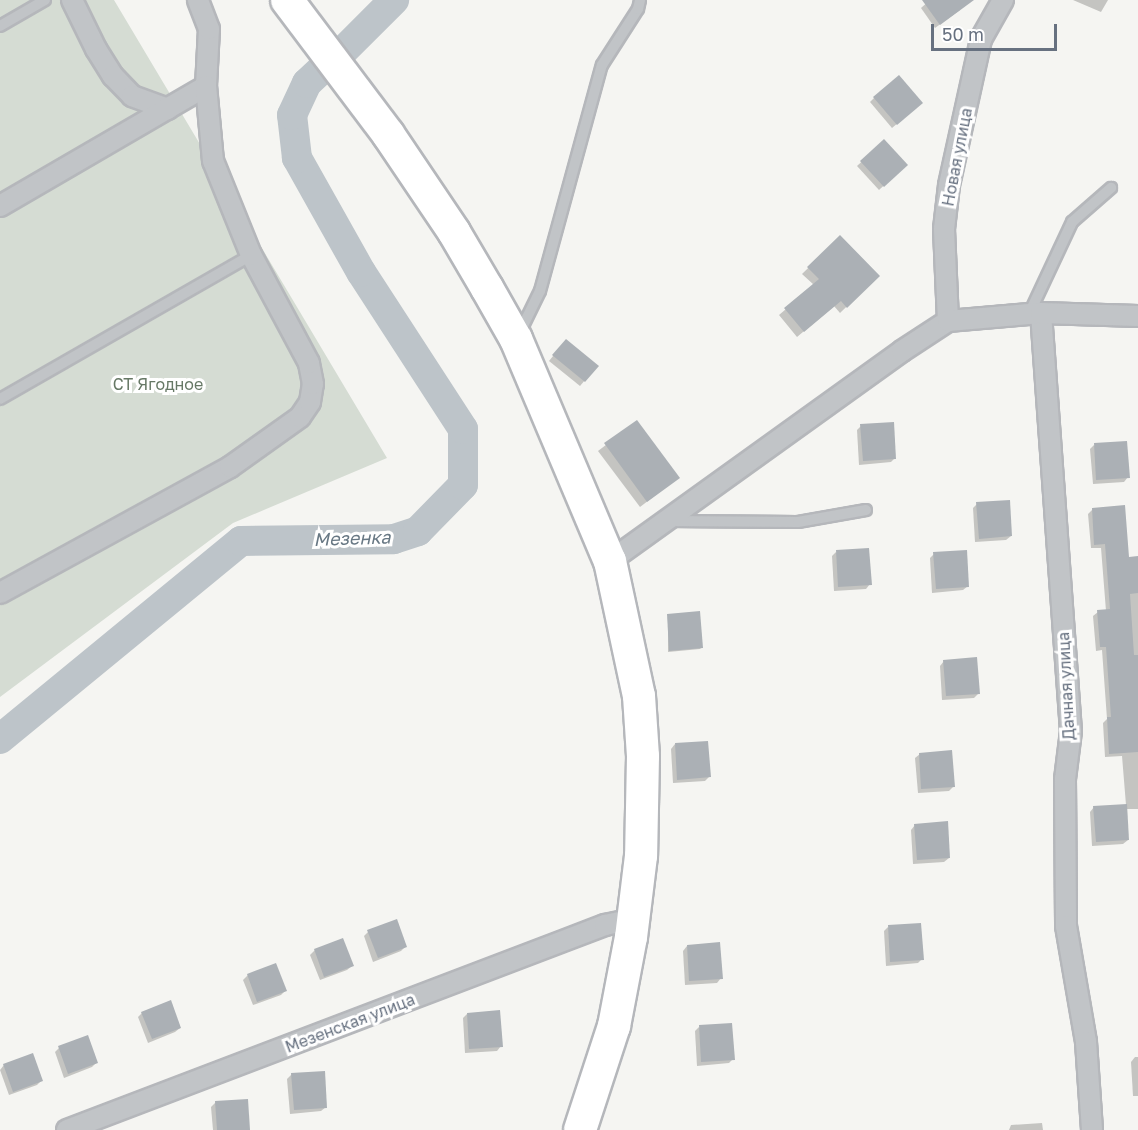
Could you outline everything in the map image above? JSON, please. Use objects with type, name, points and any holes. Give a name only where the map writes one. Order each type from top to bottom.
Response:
[{"type":"main road","points":[[287,0],[388,134],[448,223],[516,339],[610,561],[639,696],[643,756],[641,856],[633,919],[614,1026],[580,1130]]},
{"type":"street","points":[[72,0],[96,49],[113,76],[132,96],[168,109]]},
{"type":"street","points":[[0,593],[230,466],[300,417],[309,402],[313,384],[309,363],[251,255],[213,161],[206,86],[209,29],[198,0]]},
{"type":"street","name":"Новая улица","points":[[948,321],[944,230],[949,185],[981,39],[1003,0]]},
{"type":"street","points":[[0,206],[206,86]]},
{"type":"street","points":[[610,561],[662,521],[948,321],[1035,313],[1138,316]]},
{"type":"street","name":"Дачная улица","points":[[1035,313],[1071,731],[1065,779],[1066,926],[1086,1042],[1092,1130]]},
{"type":"street","name":"Мезенская улица","points":[[67,1130],[605,925],[633,919]]},
{"type":"lane","points":[[0,26],[45,0]]},
{"type":"lane","points":[[516,339],[540,291],[602,65],[638,9],[640,0]]},
{"type":"lane","points":[[1035,313],[1072,222],[1111,188]]},
{"type":"lane","points":[[0,399],[251,255]]},
{"type":"lane","points":[[662,521],[798,522],[866,510]]},
{"type":"green space","name":"СТ Ягодное","points":[[0,0],[114,0],[387,458],[233,523],[0,697]]},
{"type":"building","points":[[922,0],[974,0],[940,25]]},
{"type":"building","points":[[899,75],[923,103],[897,125],[873,97]]},
{"type":"building","points":[[884,139],[908,165],[884,187],[860,161]]},
{"type":"building","points":[[840,235],[880,276],[847,308],[841,301],[804,332],[784,308],[819,279],[807,267]]},
{"type":"building","points":[[566,339],[599,366],[585,382],[552,355]]},
{"type":"building","points":[[637,420],[680,478],[647,502],[604,443]]},
{"type":"building","points":[[894,422],[896,459],[863,461],[860,424]]},
{"type":"building","points":[[1127,441],[1130,478],[1096,480],[1094,443]]},
{"type":"building","points":[[1010,500],[1012,536],[979,539],[976,502]]},
{"type":"building","points":[[1125,505],[1129,557],[1138,556],[1138,593],[1130,594],[1134,655],[1138,655],[1138,752],[1109,754],[1107,717],[1111,717],[1106,647],[1100,647],[1097,610],[1110,609],[1105,544],[1094,545],[1092,508]]},
{"type":"building","points":[[869,548],[872,585],[838,587],[836,550]]},
{"type":"building","points":[[967,550],[969,587],[936,589],[933,552]]},
{"type":"building","points":[[700,611],[703,648],[669,651],[667,614]]},
{"type":"building","points":[[977,657],[980,694],[946,696],[943,660]]},
{"type":"building","points":[[708,741],[711,777],[677,780],[675,743]]},
{"type":"building","points":[[952,750],[955,787],[921,789],[919,753]]},
{"type":"building","points":[[1127,804],[1129,840],[1096,842],[1093,806]]},
{"type":"building","points":[[948,821],[950,858],[917,860],[914,824]]},
{"type":"building","points":[[397,919],[407,947],[378,958],[367,930]]},
{"type":"building","points":[[921,923],[924,960],[890,962],[888,925]]},
{"type":"building","points":[[343,938],[354,966],[324,977],[314,949]]},
{"type":"building","points":[[720,942],[723,979],[689,981],[687,945]]},
{"type":"building","points":[[276,963],[287,991],[257,1002],[247,974]]},
{"type":"building","points":[[171,1000],[181,1028],[152,1039],[141,1012]]},
{"type":"building","points":[[500,1010],[503,1047],[469,1049],[467,1013]]},
{"type":"building","points":[[732,1023],[735,1060],[701,1062],[699,1025]]},
{"type":"building","points":[[88,1035],[98,1063],[68,1074],[58,1046]]},
{"type":"building","points":[[33,1053],[43,1081],[13,1092],[3,1064]]},
{"type":"building","points":[[325,1071],[327,1108],[294,1110],[291,1073]]},
{"type":"building","points":[[248,1099],[250,1130],[217,1130],[215,1101]]},
{"type":"waterway","name":"Мезенка","points":[[344,50],[394,0]]},
{"type":"waterway","name":"Мезенка","points":[[0,739],[241,541],[394,539],[418,531],[463,485],[463,429],[361,272],[297,158],[292,115],[307,83],[321,70]]}]
